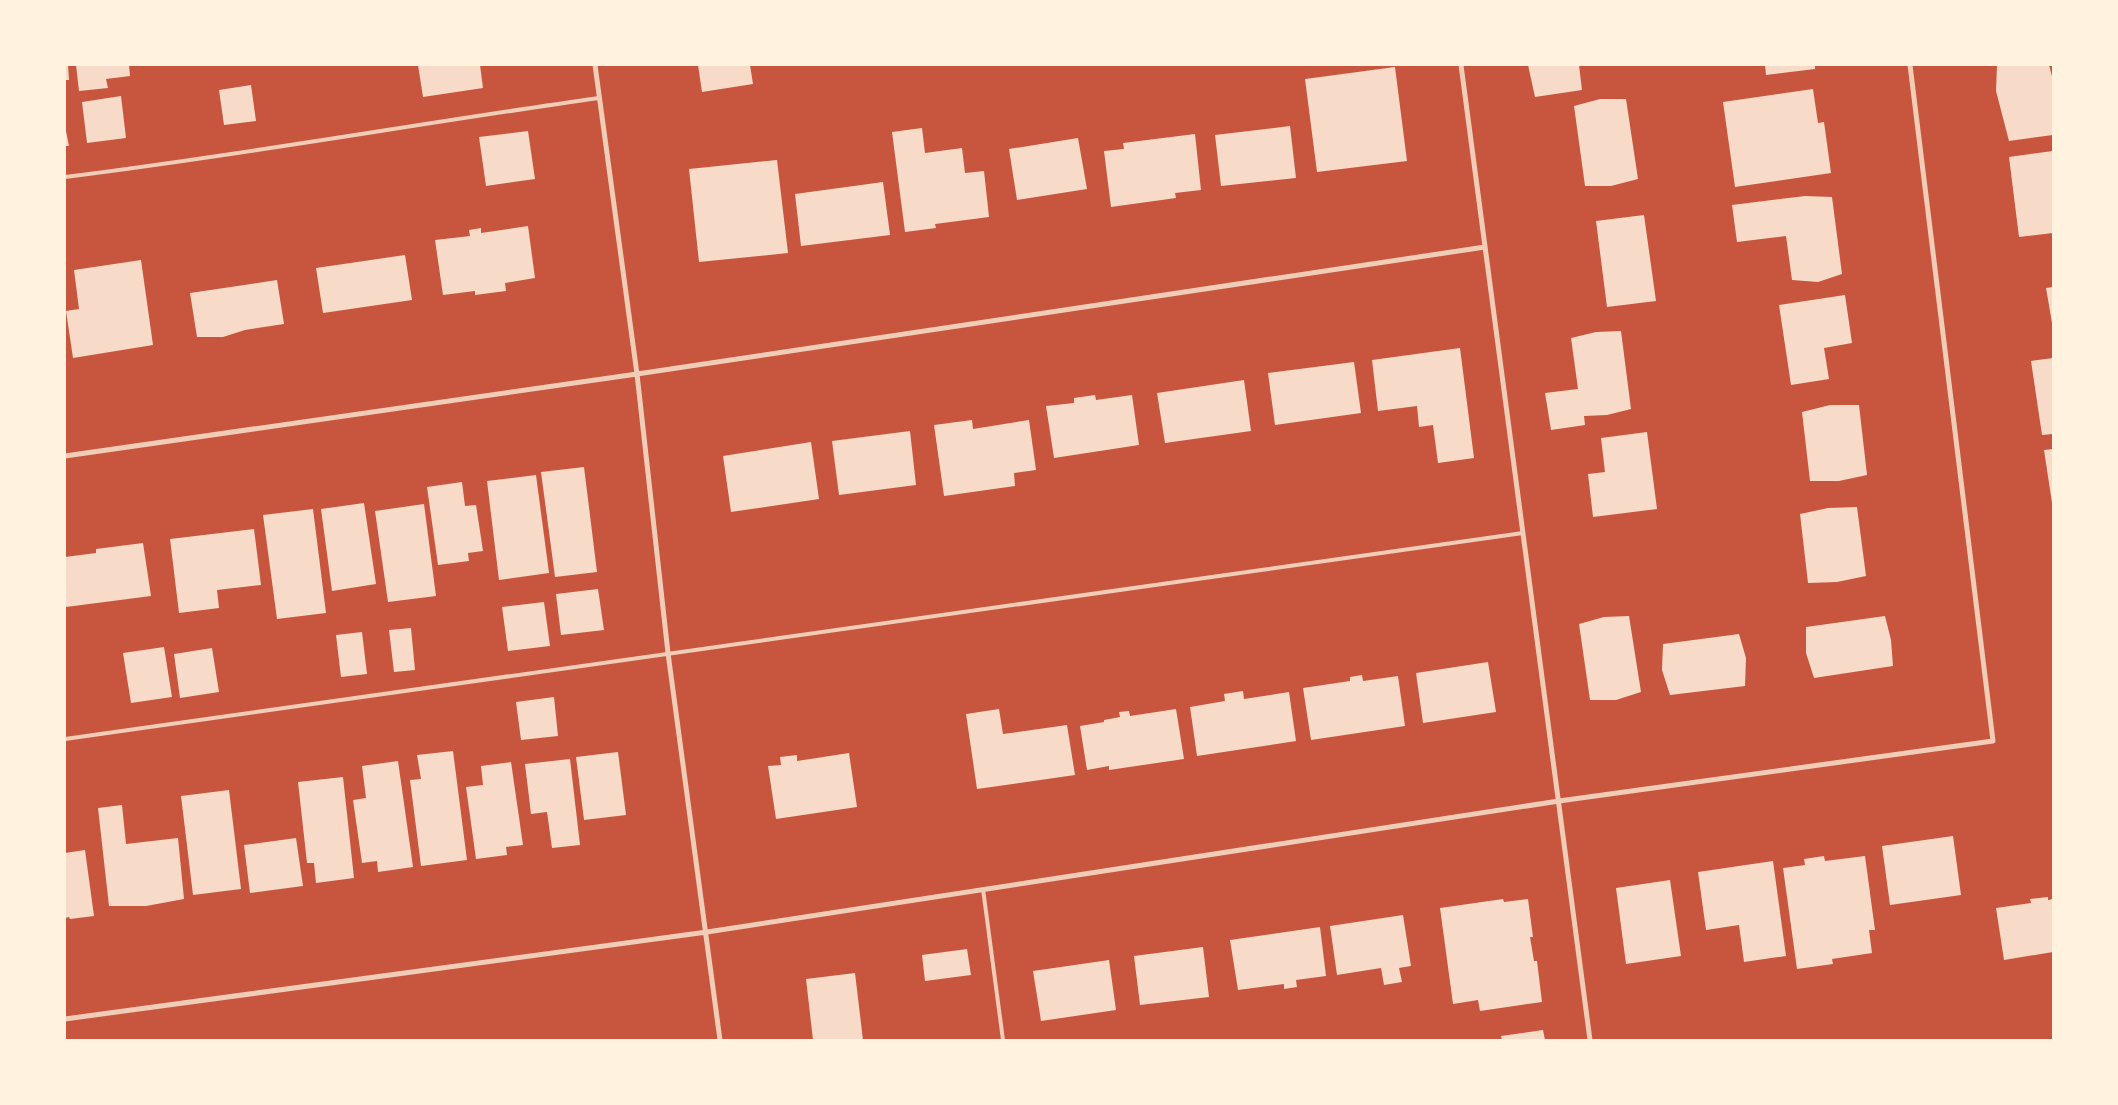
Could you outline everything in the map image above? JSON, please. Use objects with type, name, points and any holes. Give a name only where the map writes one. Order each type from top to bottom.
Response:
[{"type":"street","points":[[595,65],[637,374],[668,653],[720,1040]]},
{"type":"street","points":[[1461,65],[1525,533],[1590,1040]]},
{"type":"street","points":[[65,1019],[707,932],[1559,801],[1993,741],[1910,65]]},
{"type":"street","points":[[65,456],[637,374],[1485,247]]},
{"type":"lane","points":[[65,177],[188,162],[429,122],[599,98]]},
{"type":"lane","points":[[65,739],[1525,533]]},
{"type":"lane","points":[[983,889],[1004,1040]]},
{"type":"building","points":[[65,65],[68,65],[69,80],[65,80]]},
{"type":"building","points":[[76,65],[129,65],[130,76],[106,79],[108,88],[79,91]]},
{"type":"building","points":[[418,65],[480,65],[483,88],[423,97]]},
{"type":"building","points":[[698,65],[750,65],[753,84],[702,92]]},
{"type":"building","points":[[1528,65],[1579,65],[1582,90],[1535,97]]},
{"type":"building","points":[[1765,65],[1815,65],[1815,69],[1766,75]]},
{"type":"building","points":[[1997,65],[2049,65],[2053,80],[2053,135],[2009,141],[1996,91]]},
{"type":"building","points":[[1395,67],[1407,161],[1317,172],[1305,79]]},
{"type":"building","points":[[251,85],[256,121],[224,125],[219,90]]},
{"type":"building","points":[[1813,89],[1818,123],[1824,122],[1831,173],[1735,187],[1723,102]]},
{"type":"building","points":[[121,96],[126,138],[87,143],[82,102]]},
{"type":"building","points":[[1600,99],[1626,99],[1638,179],[1611,186],[1585,186],[1574,106]]},
{"type":"building","points":[[65,126],[69,146],[65,146]]},
{"type":"building","points":[[1290,126],[1296,178],[1221,186],[1215,135]]},
{"type":"building","points":[[922,128],[925,153],[962,148],[965,173],[984,171],[989,217],[935,224],[936,228],[905,232],[892,132]]},
{"type":"building","points":[[528,131],[535,179],[486,186],[479,137]]},
{"type":"building","points":[[1195,134],[1201,190],[1175,193],[1176,198],[1111,207],[1104,151],[1124,149],[1123,143]]},
{"type":"building","points":[[1078,138],[1087,189],[1017,200],[1009,149]]},
{"type":"building","points":[[2053,151],[2053,233],[2019,237],[2009,157]]},
{"type":"building","points":[[777,160],[788,253],[699,262],[689,169]]},
{"type":"building","points":[[883,182],[890,235],[801,246],[795,194]]},
{"type":"building","points":[[1805,196],[1832,197],[1842,274],[1818,282],[1792,280],[1786,236],[1737,242],[1732,205]]},
{"type":"building","points":[[1644,215],[1656,301],[1607,307],[1596,221]]},
{"type":"building","points":[[528,226],[535,278],[505,283],[506,291],[475,295],[475,291],[443,295],[435,240],[470,236],[469,230],[481,228],[481,233]]},
{"type":"building","points":[[405,255],[412,300],[323,313],[316,268]]},
{"type":"building","points":[[141,260],[153,345],[73,358],[66,311],[79,309],[74,270]]},
{"type":"building","points":[[277,280],[284,324],[245,330],[223,337],[197,337],[190,293]]},
{"type":"building","points":[[2053,287],[2053,323],[2052,323],[2046,288]]},
{"type":"building","points":[[1845,295],[1852,343],[1824,348],[1829,379],[1791,385],[1779,305]]},
{"type":"building","points":[[1621,331],[1631,409],[1607,415],[1584,416],[1585,425],[1551,430],[1545,393],[1578,389],[1571,338],[1596,332]]},
{"type":"building","points":[[1460,348],[1474,458],[1438,463],[1433,425],[1419,427],[1417,406],[1378,411],[1372,360]]},
{"type":"building","points":[[2053,358],[2053,434],[2042,435],[2031,361]]},
{"type":"building","points":[[1354,362],[1361,413],[1275,425],[1268,373]]},
{"type":"building","points":[[1244,380],[1251,431],[1165,443],[1157,393]]},
{"type":"building","points":[[1095,395],[1096,400],[1132,395],[1139,445],[1054,458],[1046,406],[1074,403],[1074,398]]},
{"type":"building","points":[[1830,405],[1859,405],[1867,475],[1839,481],[1810,481],[1802,412]]},
{"type":"building","points":[[972,420],[973,429],[1029,420],[1036,470],[1014,473],[1015,486],[944,496],[934,425]]},
{"type":"building","points":[[910,431],[916,485],[839,495],[832,441]]},
{"type":"building","points":[[1647,432],[1657,509],[1593,517],[1588,474],[1605,472],[1601,438]]},
{"type":"building","points":[[811,442],[819,499],[731,512],[723,456]]},
{"type":"building","points":[[2053,449],[2053,502],[2052,503],[2044,450]]},
{"type":"building","points":[[584,467],[597,572],[555,577],[541,472]]},
{"type":"building","points":[[536,475],[549,573],[499,580],[487,481]]},
{"type":"building","points":[[462,482],[465,506],[476,505],[483,551],[468,553],[469,561],[438,565],[427,487]]},
{"type":"building","points":[[364,503],[376,584],[332,591],[321,509]]},
{"type":"building","points":[[424,504],[436,596],[388,602],[375,511]]},
{"type":"building","points":[[1857,507],[1866,576],[1837,582],[1808,583],[1800,514],[1828,508]]},
{"type":"building","points":[[313,509],[326,613],[277,619],[263,515]]},
{"type":"building","points":[[254,529],[261,585],[217,590],[219,608],[179,613],[170,539]]},
{"type":"building","points":[[143,543],[151,596],[66,607],[65,557],[96,553],[96,549]]},
{"type":"building","points":[[598,589],[604,630],[561,635],[556,594]]},
{"type":"building","points":[[544,602],[550,646],[508,651],[502,607]]},
{"type":"building","points":[[1629,616],[1641,692],[1616,700],[1590,700],[1579,624],[1604,617]]},
{"type":"building","points":[[1885,616],[1891,640],[1893,666],[1814,678],[1806,653],[1806,627]]},
{"type":"building","points":[[411,628],[415,670],[394,672],[389,630]]},
{"type":"building","points":[[362,632],[367,674],[341,677],[336,635]]},
{"type":"building","points":[[1739,634],[1746,658],[1745,686],[1670,695],[1662,670],[1663,644]]},
{"type":"building","points":[[164,647],[172,697],[131,703],[123,653]]},
{"type":"building","points":[[212,648],[219,692],[180,698],[174,654]]},
{"type":"building","points":[[1488,662],[1496,712],[1423,723],[1416,673]]},
{"type":"building","points":[[1362,675],[1363,681],[1398,676],[1405,726],[1311,740],[1303,688],[1350,681],[1350,677]]},
{"type":"building","points":[[1243,691],[1244,699],[1289,692],[1296,741],[1197,756],[1190,707],[1225,701],[1224,694]]},
{"type":"building","points":[[554,697],[558,736],[521,740],[516,702]]},
{"type":"building","points":[[999,709],[1003,734],[1067,725],[1075,775],[977,789],[966,714]]},
{"type":"building","points":[[1176,709],[1184,759],[1109,770],[1109,766],[1087,770],[1080,726],[1120,717],[1119,712],[1129,711],[1130,716]]},
{"type":"building","points":[[453,751],[467,860],[421,866],[410,780],[421,779],[417,755]]},
{"type":"building","points":[[618,752],[626,815],[584,820],[576,757]]},
{"type":"building","points":[[849,753],[857,807],[776,819],[768,766],[781,765],[780,757],[797,755],[797,761]]},
{"type":"building","points":[[570,759],[580,845],[552,848],[547,812],[531,814],[525,764]]},
{"type":"building","points":[[398,761],[413,867],[378,872],[377,861],[362,863],[353,800],[366,798],[362,766]]},
{"type":"building","points":[[511,762],[523,845],[506,847],[507,855],[476,859],[466,787],[483,785],[481,766]]},
{"type":"building","points":[[343,777],[354,878],[316,883],[314,863],[307,863],[298,782]]},
{"type":"building","points":[[229,790],[241,889],[193,895],[181,796]]},
{"type":"building","points":[[122,805],[126,844],[178,838],[184,899],[146,906],[109,906],[98,808]]},
{"type":"building","points":[[1953,836],[1961,895],[1890,905],[1882,846]]},
{"type":"building","points":[[296,838],[303,886],[250,893],[244,845]]},
{"type":"building","points":[[85,850],[94,916],[65,918],[65,853]]},
{"type":"building","points":[[1824,856],[1825,861],[1865,856],[1875,930],[1869,930],[1872,953],[1832,959],[1833,964],[1797,969],[1783,868],[1805,865],[1804,859]]},
{"type":"building","points":[[1773,861],[1786,956],[1744,962],[1739,925],[1706,930],[1698,872]]},
{"type":"building","points":[[1670,880],[1681,956],[1626,964],[1616,888]]},
{"type":"building","points":[[2048,897],[2048,900],[2053,899],[2053,952],[2004,960],[1996,908],[2031,903],[2030,899]]},
{"type":"building","points":[[1503,899],[1504,902],[1528,899],[1533,937],[1530,937],[1534,961],[1537,961],[1542,1002],[1480,1011],[1478,1000],[1453,1004],[1440,908]]},
{"type":"building","points":[[1403,915],[1411,966],[1399,968],[1402,982],[1384,985],[1381,968],[1337,975],[1330,926]]},
{"type":"building","points":[[1320,927],[1326,976],[1296,980],[1297,987],[1284,989],[1284,984],[1238,990],[1230,940]]},
{"type":"building","points":[[1203,947],[1209,997],[1140,1005],[1134,956]]},
{"type":"building","points":[[967,949],[971,975],[925,981],[922,955]]},
{"type":"building","points":[[1109,960],[1116,1010],[1041,1021],[1033,971]]},
{"type":"building","points":[[855,973],[863,1040],[813,1040],[806,979]]},
{"type":"building","points":[[1543,1030],[1545,1040],[1502,1040],[1501,1036]]}]
